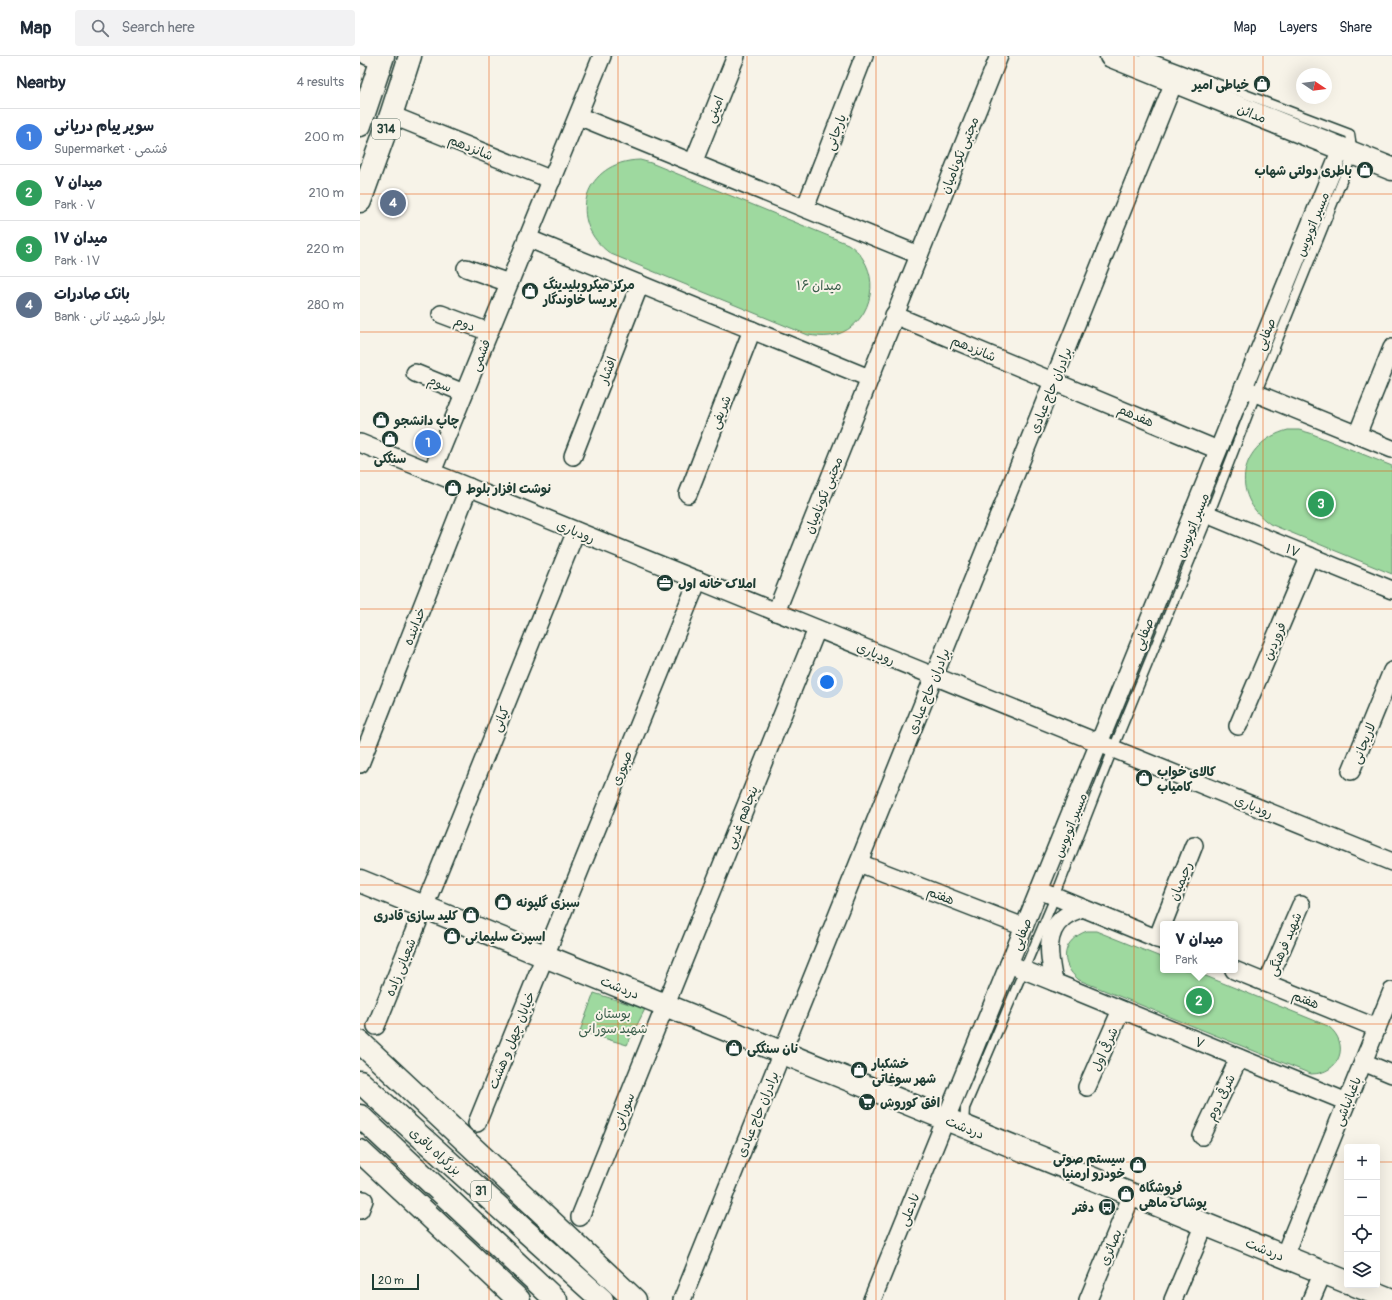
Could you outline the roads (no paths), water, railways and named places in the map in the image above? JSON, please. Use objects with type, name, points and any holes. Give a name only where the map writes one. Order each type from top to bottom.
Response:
[{"type":"main road","name":"314","points":[[360,201],[391,115],[410,56]]},
{"type":"main road","name":"مدائن","points":[[1111,56],[1392,170]]},
{"type":"main road","name":"314","points":[[360,125],[377,58]]},
{"type":"main road","name":"دردشت","points":[[360,881],[1344,1281]]},
{"type":"main road","points":[[360,1042],[635,1300]]},
{"type":"main road","name":"بزرگراه باقری","points":[[360,1082],[602,1300]]},
{"type":"main road","name":"بزرگراه باقری","points":[[360,1116],[556,1300]]},
{"type":"main road","points":[[360,1151],[519,1300]]},
{"type":"main road","points":[[1362,1288],[1392,1300]]},
{"type":"street","points":[[578,116],[919,254],[870,378],[527,238],[602,56]]},
{"type":"street","name":"امینی","points":[[693,163],[736,56]]},
{"type":"street","name":"یارجانی","points":[[805,208],[864,56]]},
{"type":"street","name":"مجتبی نکونامیان","points":[[919,254],[998,56]]},
{"type":"street","name":"برادران حاج عبادی","points":[[682,1300],[1174,82]]},
{"type":"street","name":"شانزدهم","points":[[391,115],[552,180]]},
{"type":"street","name":"صفایی","points":[[955,1123],[1016,968],[1024,927],[1039,890],[1106,746],[1202,512],[1218,450],[1250,391],[1347,151]]},
{"type":"street","name":"فشمی","points":[[432,472],[527,238]]},
{"type":"street","points":[[466,268],[509,283]]},
{"type":"street","name":"افشار","points":[[573,456],[640,284]]},
{"type":"street","name":"دوم","points":[[441,314],[489,332]]},
{"type":"street","name":"شانزدهم","points":[[894,315],[1053,381]]},
{"type":"street","name":"شریفی","points":[[688,494],[752,330]]},
{"type":"street","points":[[1357,434],[1392,348]]},
{"type":"street","name":"سوم","points":[[415,373],[464,393]]},
{"type":"street","name":"مجتبی نکونامیان","points":[[776,612],[870,378]]},
{"type":"street","name":"هفدهم","points":[[1053,381],[1218,450]]},
{"type":"street","points":[[1250,391],[1392,449]]},
{"type":"street","name":"رودباری","points":[[360,443],[1392,862]]},
{"type":"street","name":"خدابنده","points":[[360,764],[469,487]]},
{"type":"street","name":"۱۷","points":[[1202,512],[1392,590]]},
{"type":"street","name":"کیانی","points":[[424,907],[576,531]]},
{"type":"street","name":"فروردین","points":[[1238,726],[1310,556]]},
{"type":"street","name":"صبوری","points":[[545,956],[698,580]]},
{"type":"street","name":"پنجاهم غربی","points":[[665,1005],[817,628]]},
{"type":"street","name":"لاریجانی","points":[[1351,771],[1392,671]]},
{"type":"street","name":"رحیمیان","points":[[1167,921],[1194,845]]},
{"type":"street","name":"هفتم","points":[[859,863],[1024,927]]},
{"type":"street","points":[[1039,890],[1160,940]]},
{"type":"street","name":"شهید فرهنگی","points":[[1267,983],[1301,905]]},
{"type":"street","name":"شعبانی زاده","points":[[376,1026],[424,907]]},
{"type":"street","points":[[1054,982],[1049,955],[1050,933],[1063,917],[1082,908]]},
{"type":"street","name":"خیابان چهل و هشت","points":[[477,1123],[545,956]]},
{"type":"street","name":"۷","points":[[1016,968],[1054,982],[1346,1102]]},
{"type":"street","name":"هفتم","points":[[1238,972],[1377,1028]]},
{"type":"street","name":"باغبانباشی","points":[[1284,1256],[1392,991]]},
{"type":"street","name":"سورانی","points":[[580,1217],[665,1005]]},
{"type":"street","name":"شرقی اول","points":[[1088,1087],[1121,1010]]},
{"type":"street","name":"شرقی دوم","points":[[1202,1136],[1239,1058]]},
{"type":"street","points":[[1363,1062],[1392,1074]]},
{"type":"street","name":"نادعلی","points":[[872,1300],[955,1123]]},
{"type":"street","name":"بصائری","points":[[1088,1300],[1132,1195]]},
{"type":"street","points":[[1173,1300],[1205,1224]]},
{"type":"street","points":[[1311,1300],[1323,1272]]},
{"type":"lane","points":[[1145,56],[1350,134],[1347,151]]},
{"type":"lane","name":"مسیر اتوبوس","points":[[1202,512],[1250,391]]},
{"type":"lane","name":"مسیر اتوبوس","points":[[1016,968],[1055,897],[1106,746]]},
{"type":"place","name":"خیاطی امیر","points":[[1262,84]]},
{"type":"place","name":"باطری دولتی شهاب","points":[[1365,170]]},
{"type":"place","name":"بانک صادرات","points":[[393,203]]},
{"type":"place","name":"مرکز میکروبلیدینگ پریسا خاوندگار","points":[[530,291]]},
{"type":"place","name":"چاپ دانشجو","points":[[381,420]]},
{"type":"place","name":"سنگکی","points":[[390,439]]},
{"type":"place","name":"سوپر پیام دریانی","points":[[428,443]]},
{"type":"place","name":"نوشت افزار بلوط","points":[[453,488]]},
{"type":"place","name":"میدان ۱۷","points":[[1321,504]]},
{"type":"place","name":"املاک خانه اول","points":[[665,583]]},
{"type":"place","name":"کالای خواب کامیاب","points":[[1144,778]]},
{"type":"place","name":"سبزی گلپونه","points":[[503,902]]},
{"type":"place","name":"کلید سازی قادری","points":[[471,915]]},
{"type":"place","name":"اسپرت سلیمانی","points":[[452,936]]},
{"type":"place","name":"میدان ۷","points":[[1199,1001]]},
{"type":"place","name":"نان سنگکی","points":[[734,1048]]},
{"type":"place","name":"خشکبار شهر سوغاتی","points":[[859,1070]]},
{"type":"place","name":"افق کوروش","points":[[867,1102]]},
{"type":"place","name":"سیستم صوتی خودرو ارمنیا","points":[[1138,1165]]},
{"type":"place","name":"فروشگاه پوشاک ماهی","points":[[1126,1194]]},
{"type":"place","name":"دفتر","points":[[1107,1207]]},
{"type":"park label","name":"میدان ۱۶","points":[[819,285]]},
{"type":"park label","name":"بوستان شهید سورانی","points":[[613,1020]]}]
